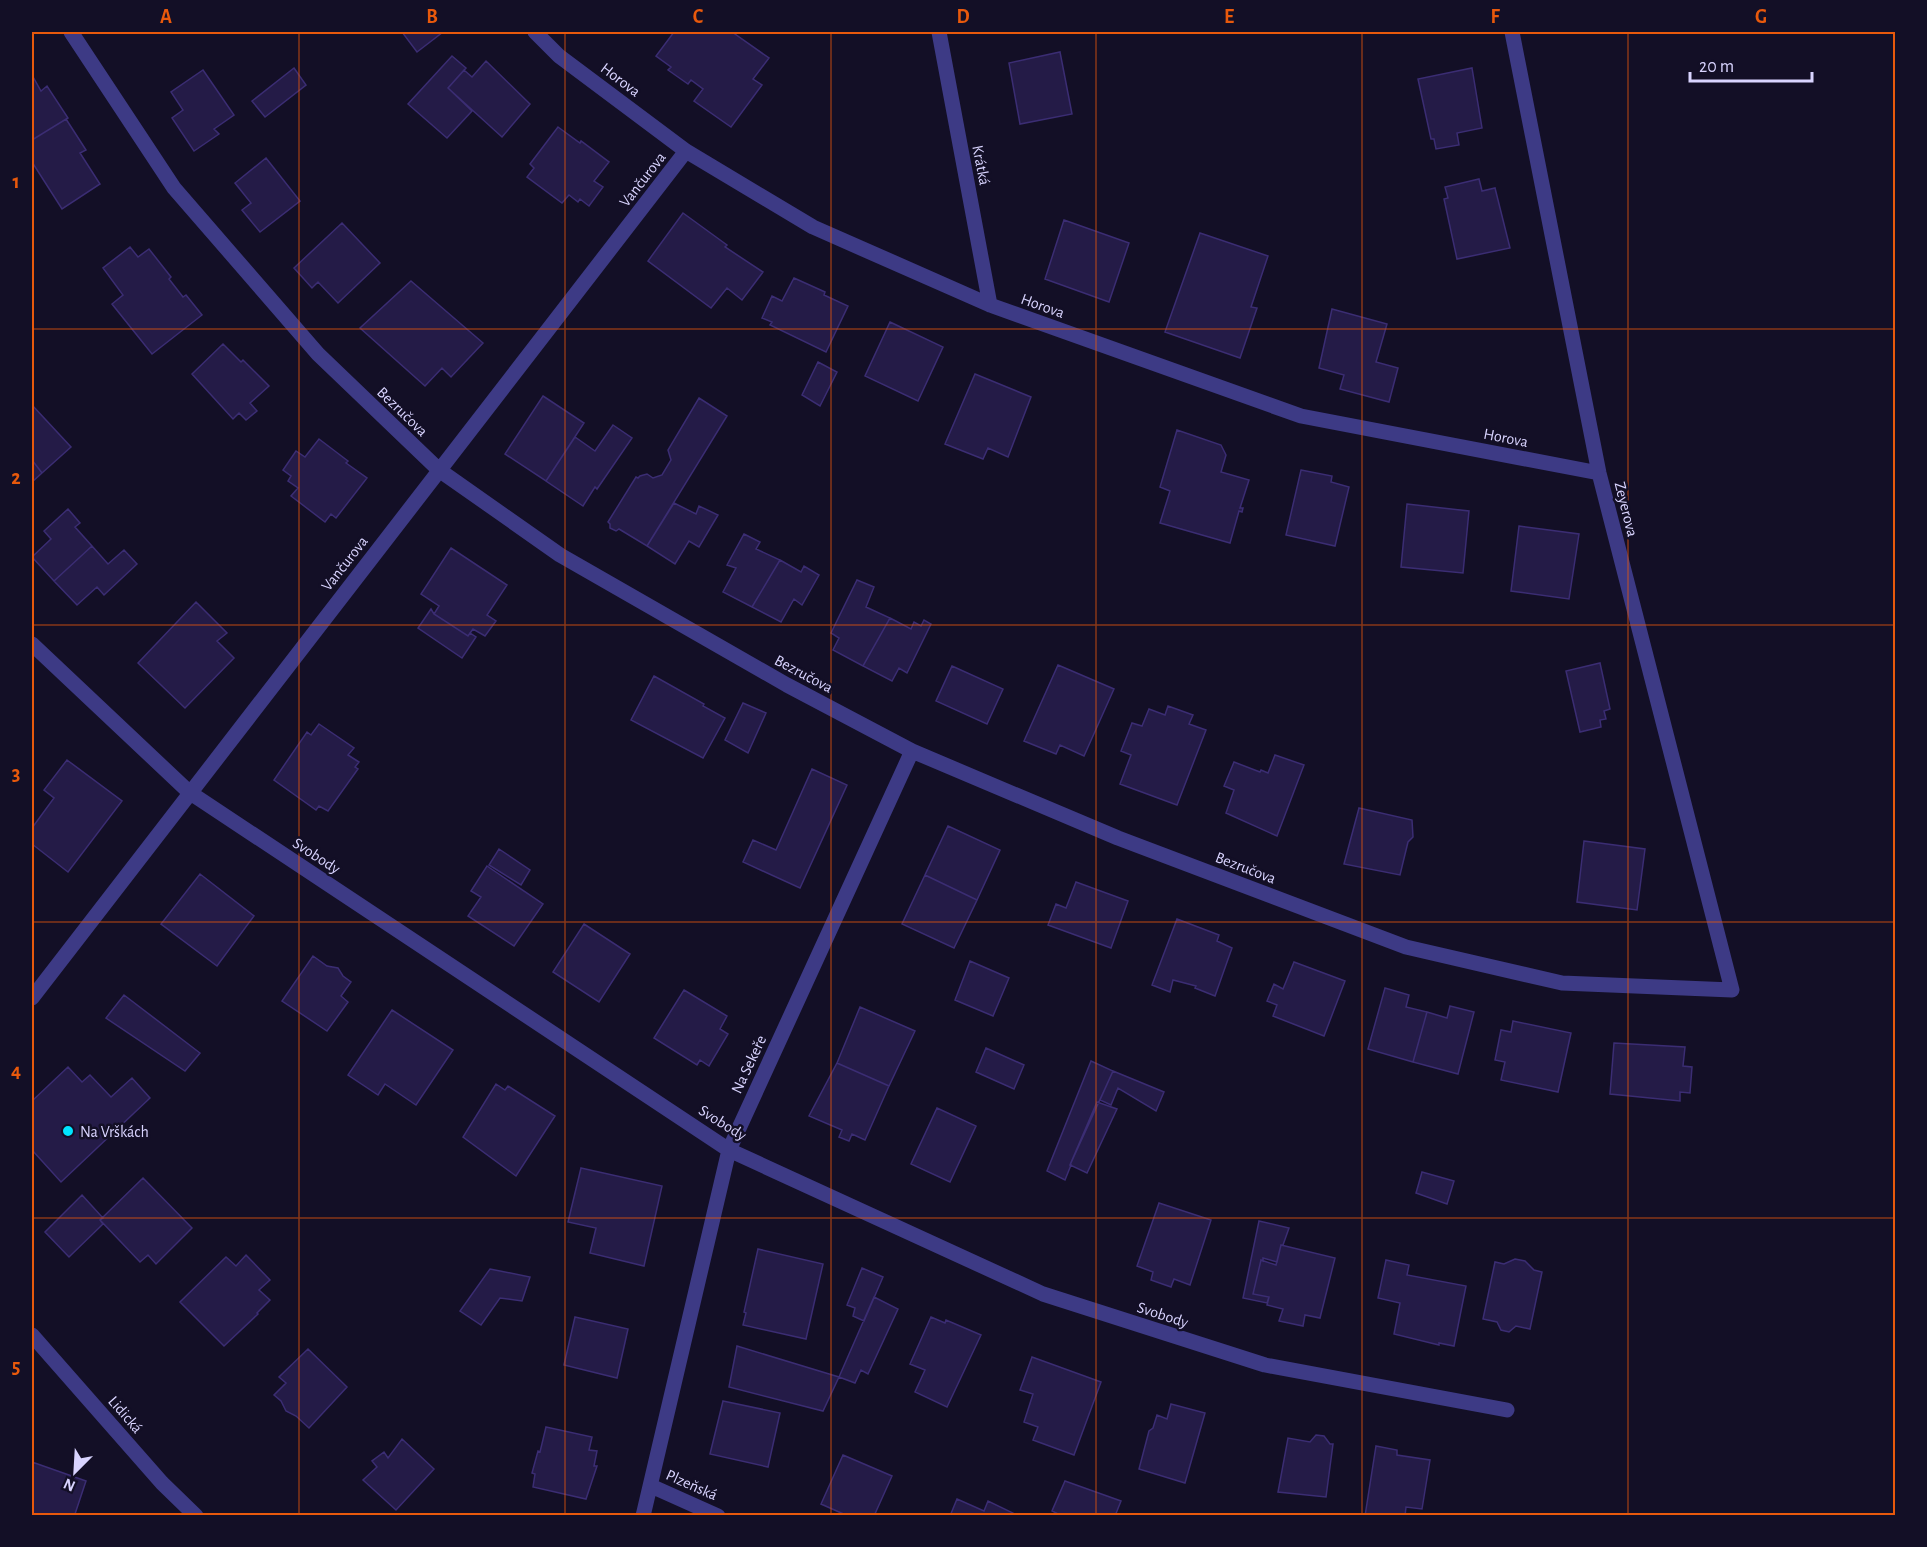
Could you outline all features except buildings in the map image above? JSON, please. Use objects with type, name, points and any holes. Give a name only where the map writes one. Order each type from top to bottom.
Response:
[{"type":"street","name":"Bezručova","points":[[71,32],[174,188],[318,354],[439,470],[560,555],[787,686],[912,751],[1118,838],[1406,947],[1562,983],[1732,990]]},
{"type":"street","name":"Horova","points":[[535,32],[559,56],[686,151],[813,226],[990,305],[1301,416],[1599,473]]},
{"type":"street","name":"Krátká","points":[[939,32],[990,305]]},
{"type":"street","name":"Zeyerova","points":[[1512,32],[1599,473],[1732,990]]},
{"type":"street","name":"Vančurova","points":[[32,998],[686,151]]},
{"type":"street","name":"Svobody","points":[[32,644],[189,792],[729,1150],[1043,1294],[1265,1365],[1507,1410]]},
{"type":"street","name":"Na Sekeře","points":[[643,1515],[729,1150],[912,751]]},
{"type":"street","name":"Lidická","points":[[32,1335],[162,1483],[196,1515]]},
{"type":"street","name":"Plzeňská","points":[[651,1486],[718,1515]]},
{"type":"place","name":"Na Vrškách","points":[[68,1131]]}]
